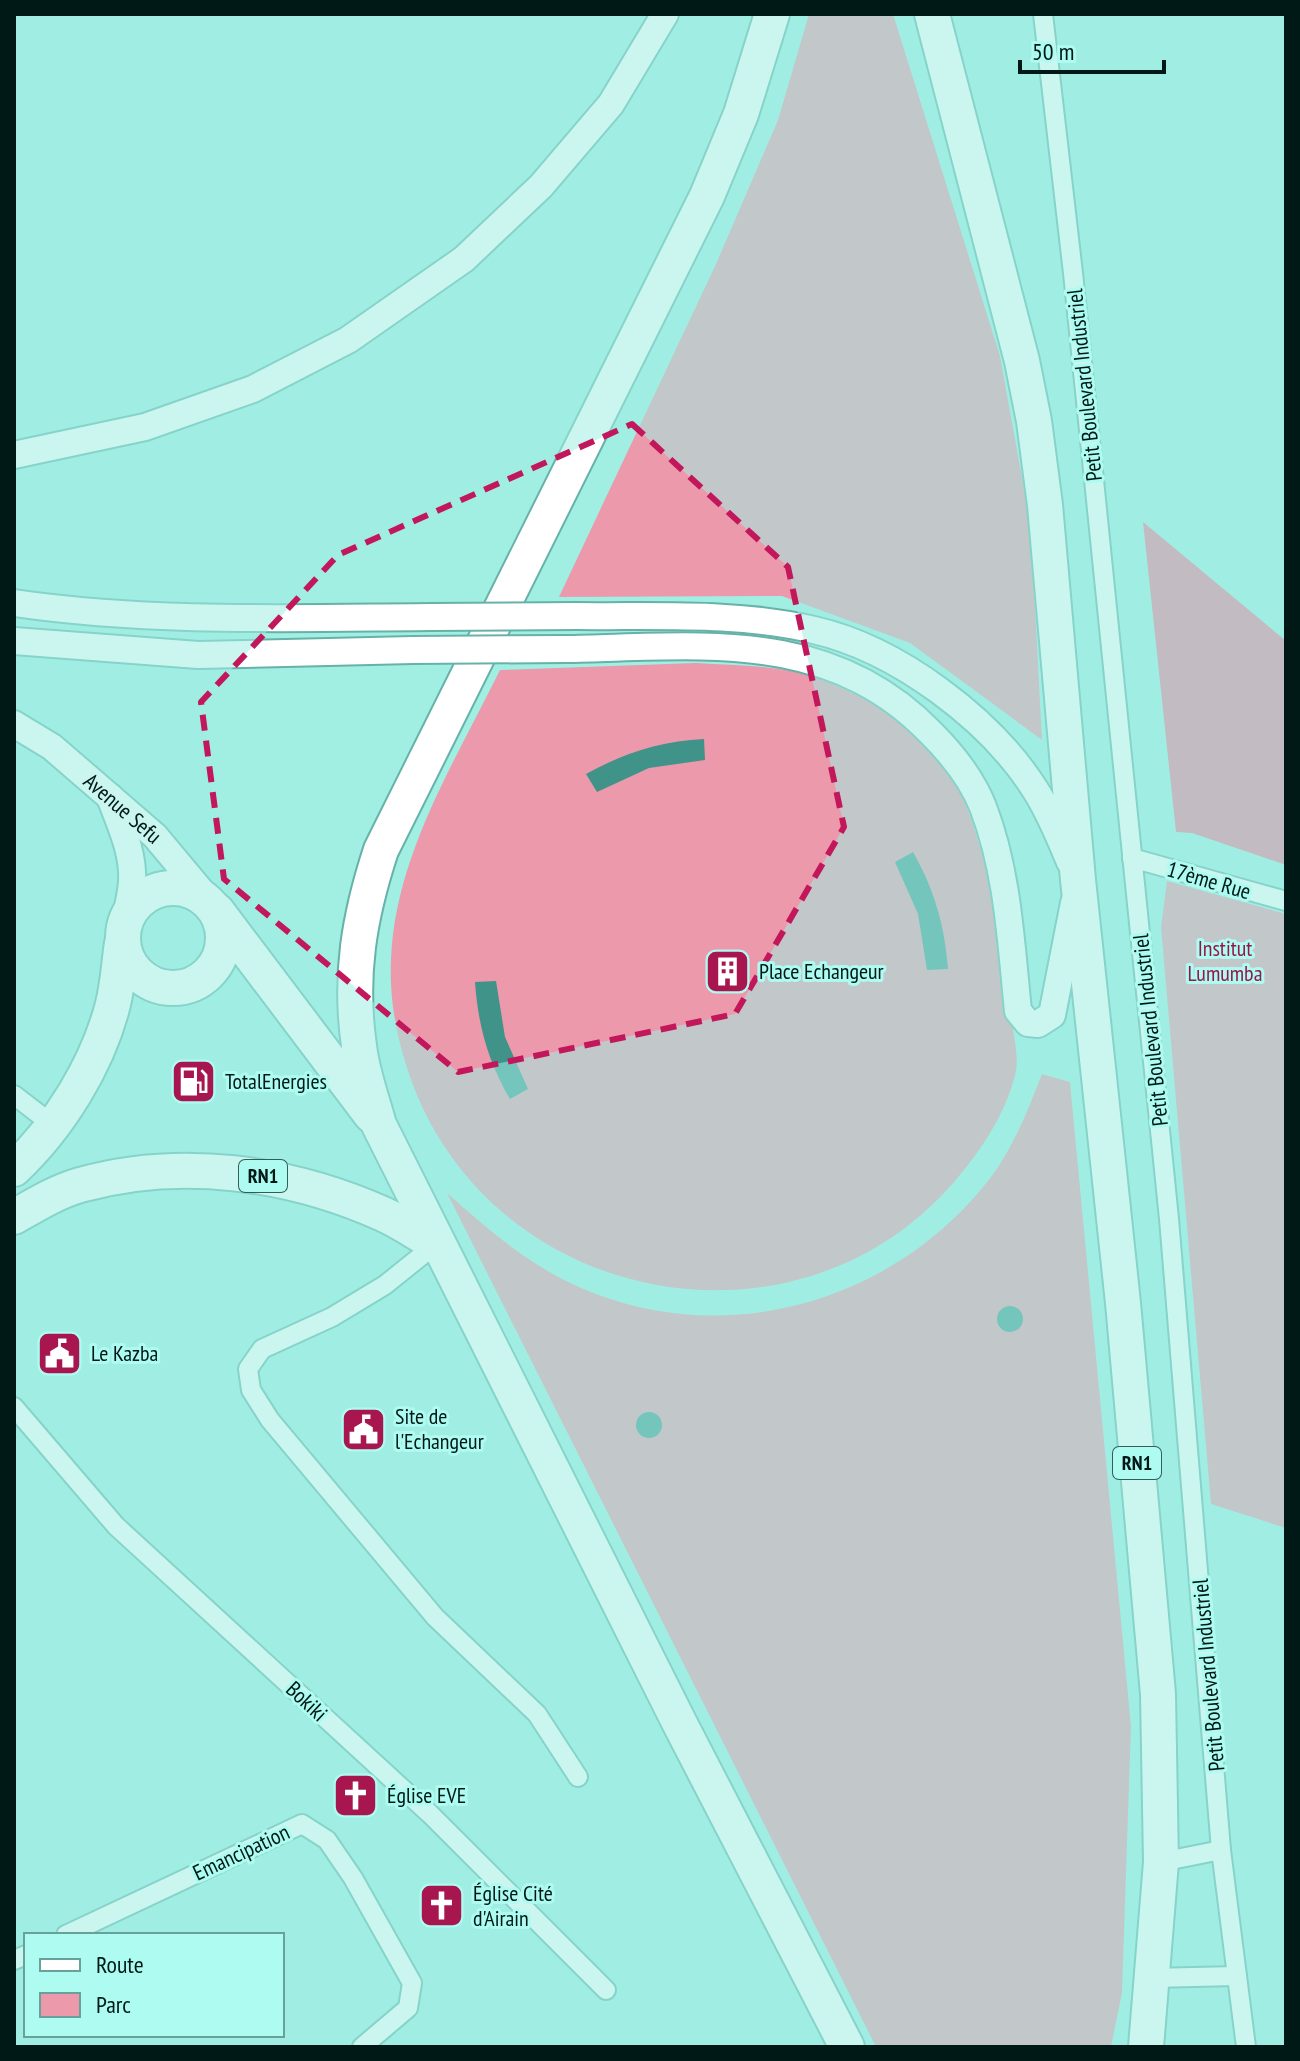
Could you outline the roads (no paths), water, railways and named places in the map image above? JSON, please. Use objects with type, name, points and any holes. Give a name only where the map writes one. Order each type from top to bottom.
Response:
[{"type":"highway","points":[[772,14],[741,114],[707,196],[381,850],[359,926],[355,967],[356,1004],[359,1048],[379,1125],[436,1244],[847,2046]]},
{"type":"highway","points":[[932,14],[1022,361],[1034,421],[1045,505],[1078,880]]},
{"type":"highway","name":"RN1","points":[[1078,880],[1123,1303],[1158,1694],[1161,1862],[1146,2047]]},
{"type":"highway","points":[[20,1154],[53,1125],[92,1062],[113,1005],[123,934],[130,912],[152,892],[167,888],[196,894],[216,909],[344,1083],[379,1125]]},
{"type":"highway","points":[[123,934],[127,959],[137,974],[151,984],[168,989],[186,987],[202,980],[214,967],[222,951],[224,936],[216,909]]},
{"type":"highway","points":[[295,1013],[318,1028],[340,1030],[356,1004]]},
{"type":"highway","name":"RN1","points":[[14,1217],[77,1186],[128,1174],[200,1170],[273,1177],[338,1197],[384,1215],[436,1244]]},
{"type":"highway","points":[[1131,2047],[1150,1989]]},
{"type":"main road","points":[[14,455],[145,427],[253,389],[348,340],[464,259],[541,186],[611,104],[665,14]]},
{"type":"main road","points":[[14,603],[65,611],[156,617],[577,616],[769,622],[816,630],[869,650],[919,678],[959,707],[1008,754],[1037,792],[1078,880],[1052,1015],[1043,1023],[1028,1023],[1018,1011],[1009,912],[983,807],[958,763],[897,701],[830,665],[775,651],[708,647],[198,655],[14,641]]},
{"type":"main road","name":"Avenue Sefu","points":[[14,724],[52,747],[155,836],[216,909]]},
{"type":"main road","points":[[108,794],[127,843],[131,866],[132,881],[123,934]]},
{"type":"street","name":"Petit Boulevard Industriel","points":[[1043,14],[1169,1219],[1221,1850],[1246,2047]]},
{"type":"street","name":"17ème Rue","points":[[1132,858],[1286,901]]},
{"type":"street","points":[[14,1095],[53,1125]]},
{"type":"street","points":[[436,1244],[385,1285],[332,1317],[262,1349],[248,1369],[251,1390],[270,1420],[417,1596],[537,1714],[578,1777]]},
{"type":"street","name":"Bokiki","points":[[14,1407],[116,1526],[430,1814],[606,1990]]},
{"type":"street","name":"Emancipation","points":[[70,1933],[302,1824],[327,1840],[353,1878],[412,1983],[408,2008],[362,2047]]},
{"type":"street","points":[[1161,1862],[1221,1850]]},
{"type":"street","points":[[1150,1989],[1237,1976]]},
{"type":"place","name":"Place Echangeur","points":[[728,971]]},
{"type":"place","name":"TotalEnergies","points":[[194,1081]]},
{"type":"place","name":"Le Kazba","points":[[60,1353]]},
{"type":"place","name":"Site de l'Echangeur","points":[[364,1429]]},
{"type":"place","name":"Église EVE","points":[[356,1795]]},
{"type":"place","name":"Église Cité d'Airain","points":[[442,1906]]},
{"type":"park label","name":"Institut Lumumba","points":[[1225,960]]}]
